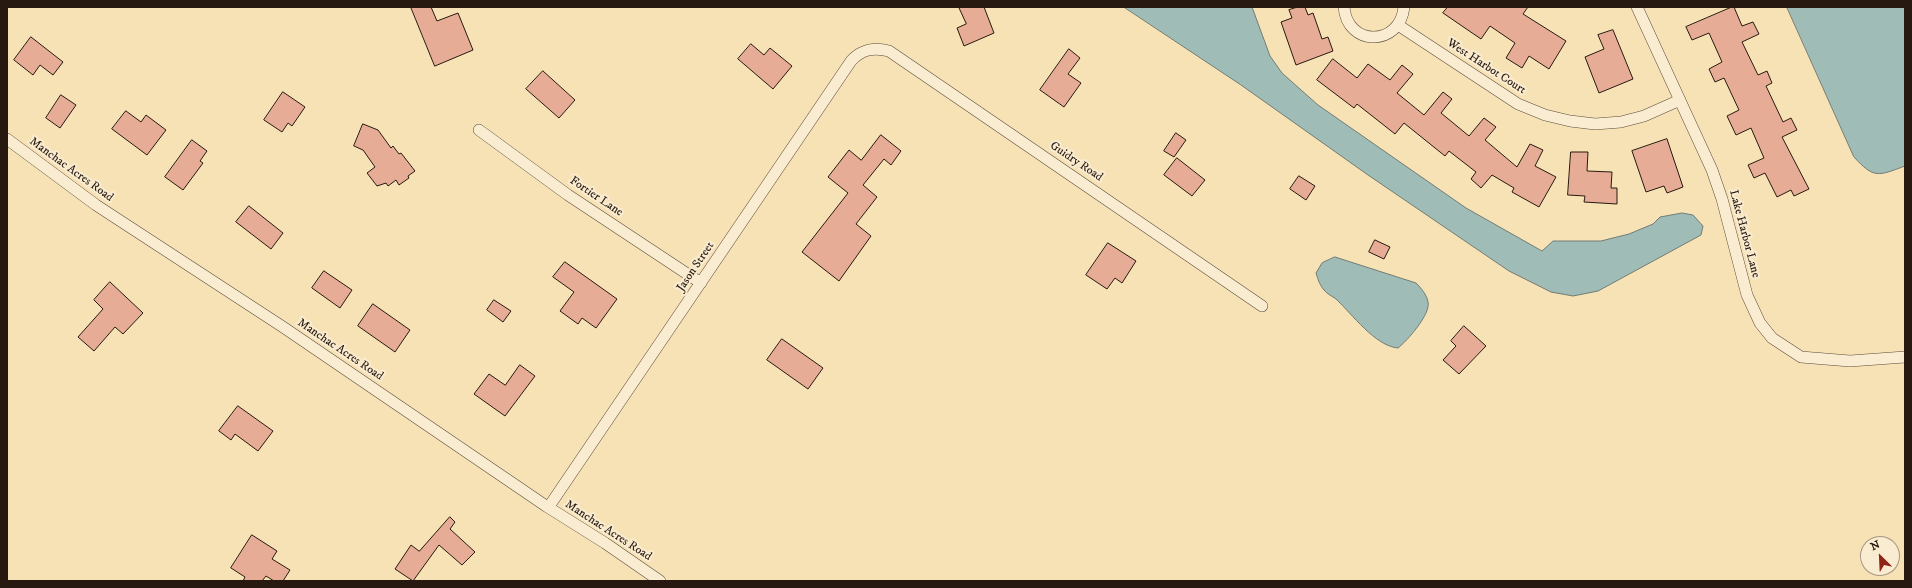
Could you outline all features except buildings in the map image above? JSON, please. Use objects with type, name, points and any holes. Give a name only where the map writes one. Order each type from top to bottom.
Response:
[{"type":"street","points":[[1344,7],[1344,15],[1348,24],[1355,31],[1364,36],[1373,37],[1383,36],[1392,32],[1398,25],[1403,15],[1404,7]]},
{"type":"street","name":"Lake Harbor Lane","points":[[1637,7],[1712,170],[1722,199],[1747,295],[1760,324],[1772,338],[1801,357],[1850,361],[1905,357]]},
{"type":"street","name":"West Harbot Court","points":[[1398,25],[1512,101],[1545,115],[1570,121],[1595,124],[1621,122],[1644,116],[1680,100]]},
{"type":"street","name":"Jason Street","points":[[546,506],[550,505],[851,61],[860,53],[872,49]]},
{"type":"street","name":"Guidry Road","points":[[872,49],[889,51],[1262,306]]},
{"type":"street","name":"Fortier Lane","points":[[479,130],[568,195],[701,283]]},
{"type":"street","name":"Manchac Acres Road","points":[[7,139],[96,205],[302,340],[546,506],[606,543],[660,581]]},
{"type":"water","points":[[1124,7],[1252,7],[1270,56],[1282,73],[1318,105],[1466,208],[1542,251],[1553,241],[1601,241],[1629,234],[1653,224],[1660,217],[1682,213],[1693,215],[1703,226],[1701,235],[1598,291],[1573,296],[1551,292],[1509,271],[1368,175],[1241,85]]},
{"type":"water","points":[[1787,7],[1905,7],[1905,166],[1877,174],[1867,169],[1854,157]]},
{"type":"water","points":[[1335,257],[1416,283],[1424,292],[1428,302],[1426,313],[1412,334],[1398,348],[1389,346],[1372,336],[1336,299],[1322,288],[1316,273],[1322,263]]}]
